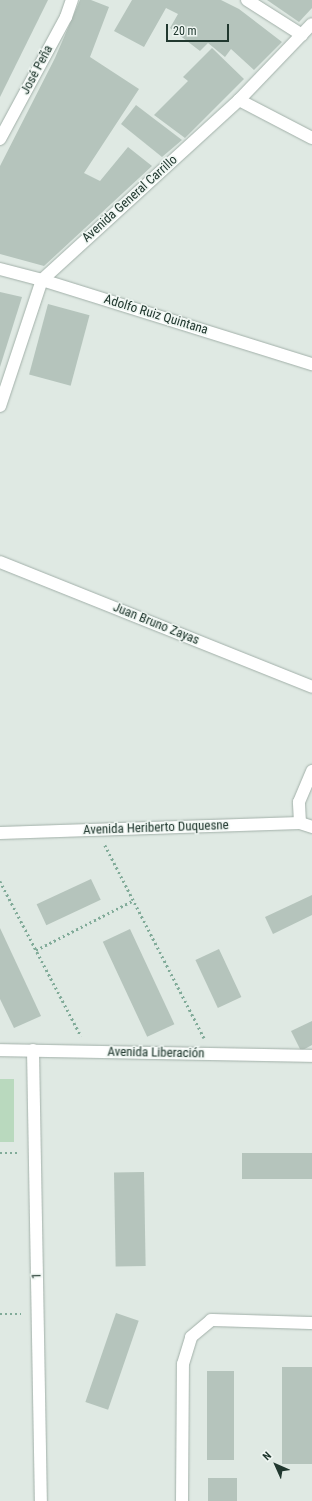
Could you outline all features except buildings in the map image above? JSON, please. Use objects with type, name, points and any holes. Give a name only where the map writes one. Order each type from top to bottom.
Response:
[{"type":"street","name":"José Peña","points":[[0,139],[66,17],[72,0]]},
{"type":"street","points":[[247,0],[302,35]]},
{"type":"street","name":"Avenida General Carrillo","points":[[0,406],[42,280],[239,100],[312,24]]},
{"type":"street","points":[[239,100],[312,138]]},
{"type":"street","name":"Adolfo Ruiz Quintana","points":[[0,269],[42,280],[312,364]]},
{"type":"street","name":"Juan Bruno Zayas","points":[[0,562],[312,687]]},
{"type":"street","points":[[300,823],[299,802],[312,771]]},
{"type":"street","name":"Avenida Heriberto Duquesne","points":[[0,833],[300,823],[312,827]]},
{"type":"street","name":"Avenida Liberación","points":[[0,1050],[312,1056]]},
{"type":"street","name":"1","points":[[33,1050],[41,1501]]},
{"type":"street","points":[[182,1501],[182,1364],[191,1337],[211,1320],[312,1323]]},
{"type":"path","points":[[97,830],[213,1054]]},
{"type":"path","points":[[0,881],[90,1052]]},
{"type":"path","points":[[36,950],[134,900]]},
{"type":"path","points":[[0,1314],[38,1314]]},
{"type":"green space","points":[[0,1079],[14,1079],[14,1142],[0,1142]]}]
